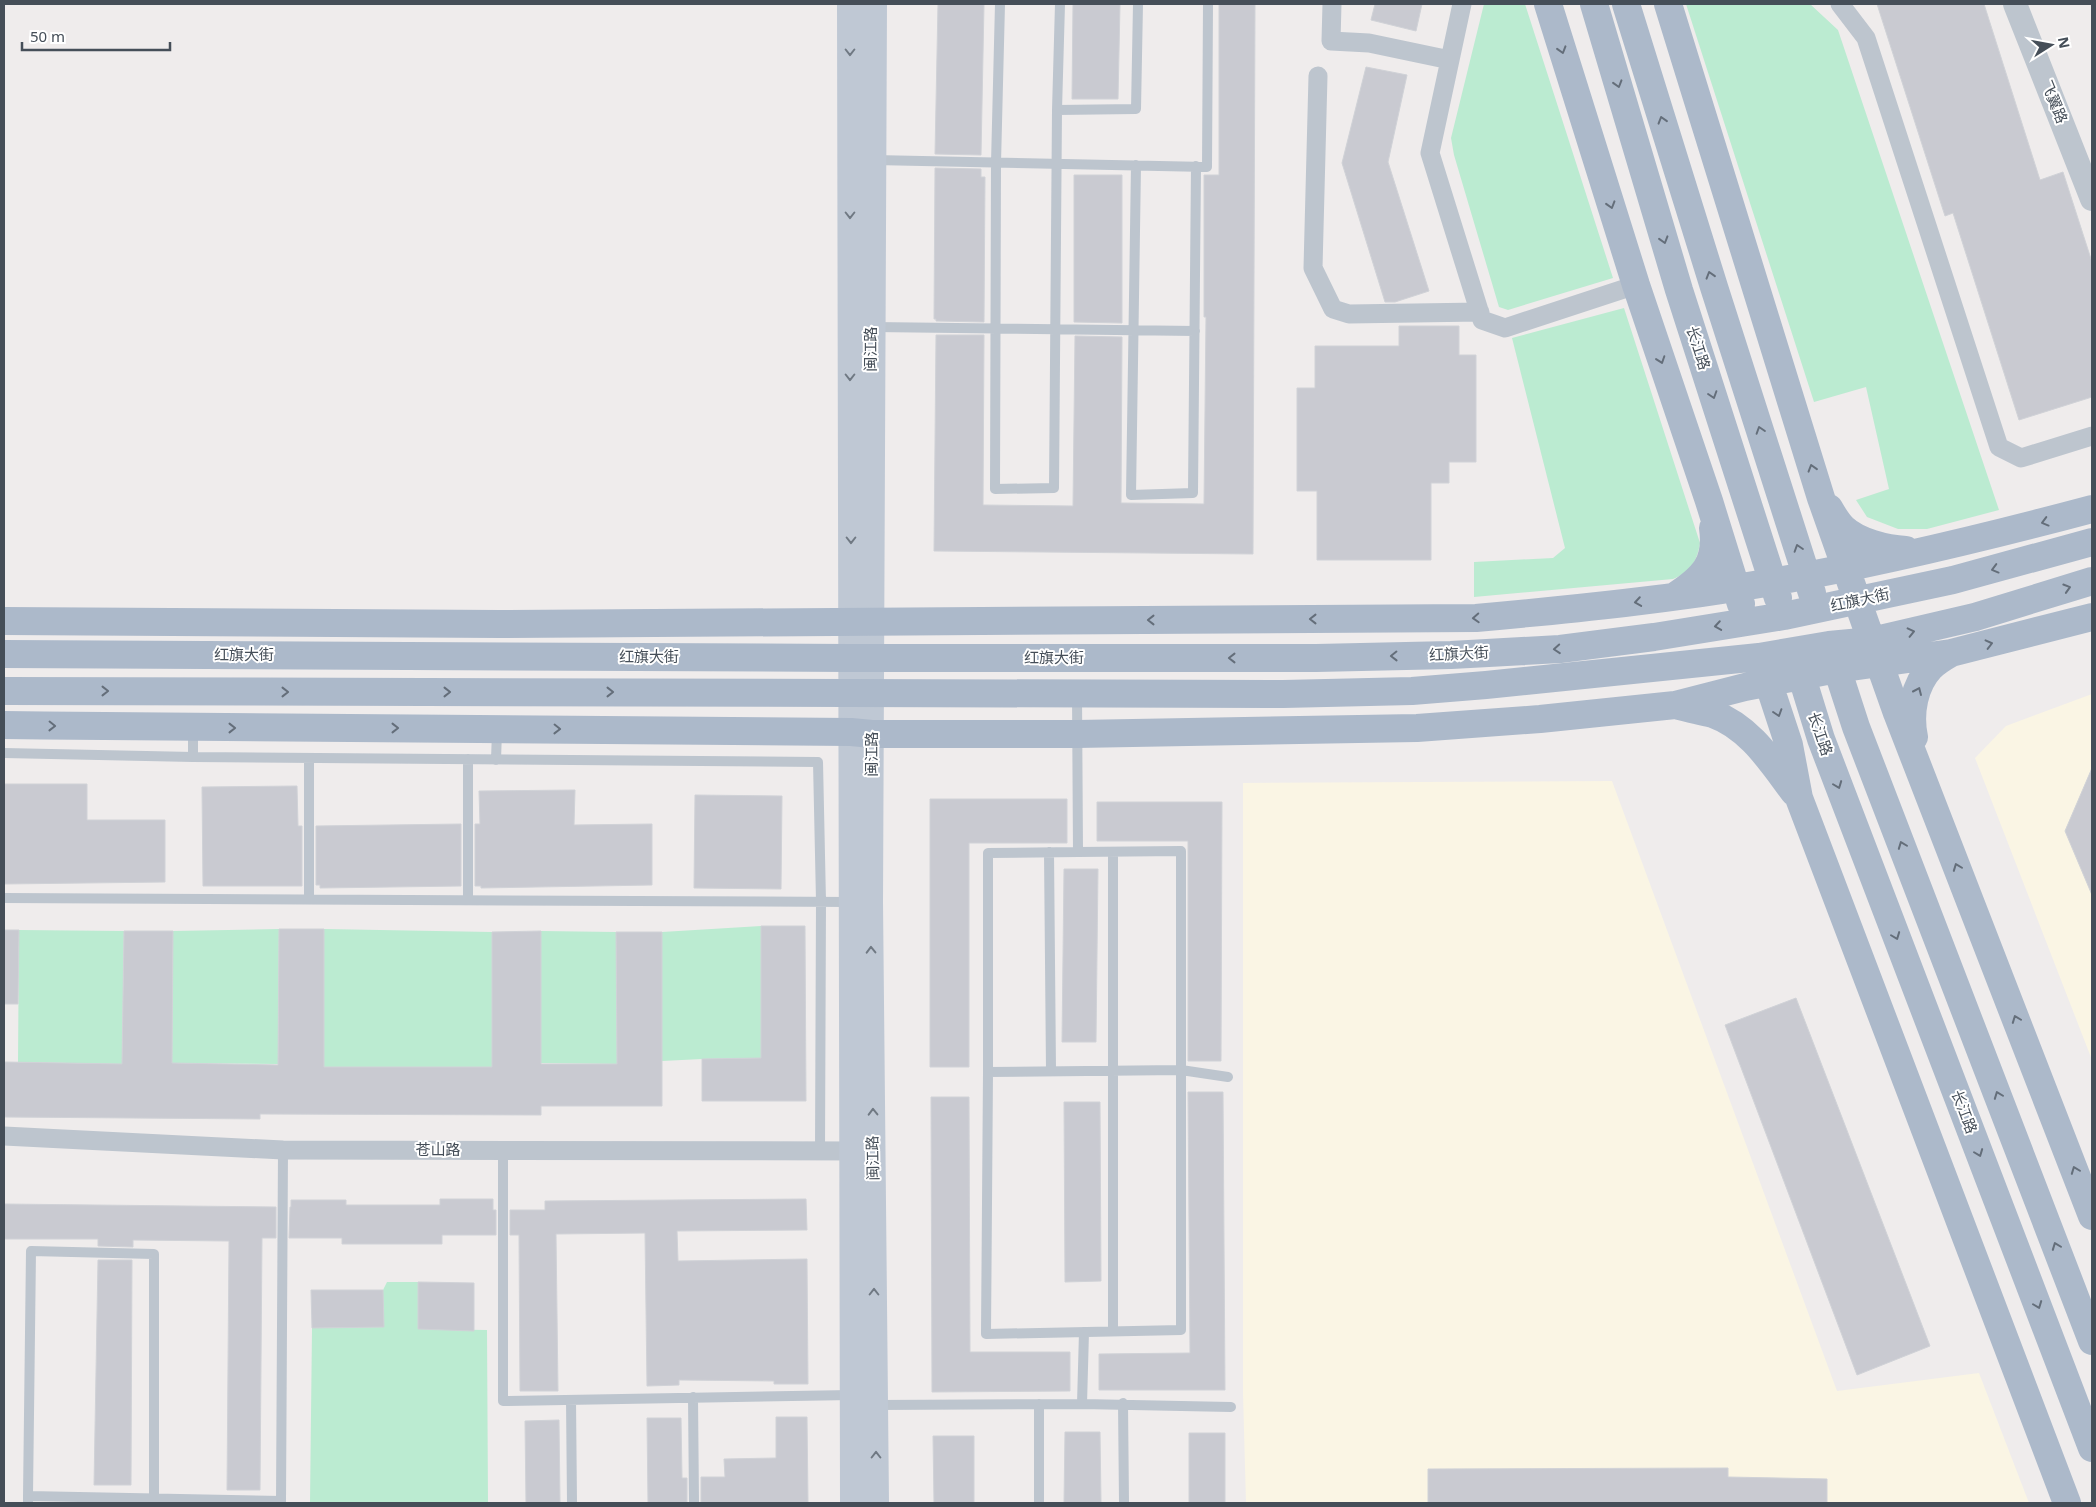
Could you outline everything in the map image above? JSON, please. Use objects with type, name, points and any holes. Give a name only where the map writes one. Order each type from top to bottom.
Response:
[{"type":"main road","name":"闽江路","points":[[850,4],[861,622],[861,902],[866,1397],[876,1503]]},
{"type":"main road","name":"闽江路","points":[[861,622],[871,327],[874,4]]},
{"type":"main road","points":[[1548,4],[1636,285],[1789,745],[1798,798],[2067,1503]]},
{"type":"main road","name":"长江路","points":[[1594,4],[1679,290],[1784,616],[1824,748],[2092,1448]]},
{"type":"main road","points":[[1626,4],[1817,610],[1860,737],[2092,1341]]},
{"type":"main road","points":[[1668,4],[1821,498],[1921,773],[2092,1216]]},
{"type":"main road","points":[[1821,498],[1840,524],[1852,534],[1888,548],[1918,551]]},
{"type":"main road","points":[[1675,596],[1702,577],[1712,558],[1714,534],[1709,502]]},
{"type":"main road","points":[[4,621],[499,624],[1476,618],[1620,604],[1773,582],[2014,530],[2092,509]]},
{"type":"main road","name":"红旗大街","points":[[4,654],[861,658],[1316,658],[1451,655],[1560,649],[1784,616],[1953,580],[2092,542]]},
{"type":"main road","points":[[1876,652],[1975,617],[2092,581]]},
{"type":"main road","points":[[4,691],[1283,694],[1412,691],[1486,686],[1759,657],[1794,651],[1833,657],[1876,652],[1951,653],[2092,617]]},
{"type":"main road","points":[[1921,773],[1912,731],[1913,702],[1931,667],[1951,653]]},
{"type":"main road","points":[[4,725],[1077,734],[1417,728],[1540,720],[1675,705],[1744,687],[1802,677],[1833,657]]},
{"type":"main road","points":[[1675,705],[1714,715],[1730,722],[1743,731],[1768,757],[1798,798]]},
{"type":"main road","name":"闽江路","points":[[853,1503],[866,1397]]},
{"type":"street","points":[[1332,4],[1332,41],[1369,44],[1450,60]]},
{"type":"street","points":[[1462,4],[1430,153],[1482,320],[1505,328],[1636,285]]},
{"type":"street","points":[[1840,4],[1866,38],[1999,446],[2021,458],[2092,436]]},
{"type":"street","name":"飞翼路","points":[[2015,4],[2092,199]]},
{"type":"street","points":[[1318,76],[1313,268],[1333,309],[1349,314],[1480,312]]},
{"type":"street","name":"苍山路","points":[[4,1136],[283,1150],[863,1151]]},
{"type":"lane","points":[[1000,4],[996,163],[995,489],[1054,488],[1056,164],[1060,4]]},
{"type":"lane","points":[[1057,110],[1136,109],[1138,4]]},
{"type":"lane","points":[[873,160],[1207,167],[1208,4]]},
{"type":"lane","points":[[1136,165],[1131,495],[1193,493],[1196,166]]},
{"type":"lane","points":[[871,327],[1195,331]]},
{"type":"lane","points":[[1077,693],[1078,852]]},
{"type":"lane","points":[[193,728],[193,757]]},
{"type":"lane","points":[[496,760],[497,728]]},
{"type":"lane","points":[[4,753],[193,757],[818,762],[821,901],[820,1151]]},
{"type":"lane","points":[[309,758],[309,899]]},
{"type":"lane","points":[[468,759],[468,900]]},
{"type":"lane","points":[[1181,851],[1181,1330],[986,1334],[988,853],[1078,852],[1181,851]]},
{"type":"lane","points":[[1049,852],[1051,1072]]},
{"type":"lane","points":[[1113,852],[1113,1331]]},
{"type":"lane","points":[[4,898],[861,902]]},
{"type":"lane","points":[[988,1072],[1181,1070],[1228,1077]]},
{"type":"lane","points":[[154,1501],[154,1254],[32,1251],[28,1500],[154,1501],[281,1502],[283,1150]]},
{"type":"lane","points":[[503,1150],[503,1401],[866,1397],[1039,1404],[1123,1403],[1231,1407]]},
{"type":"lane","points":[[1082,1404],[1084,1332]]},
{"type":"lane","points":[[693,1398],[694,1503]]},
{"type":"lane","points":[[571,1400],[572,1503]]},
{"type":"lane","points":[[1123,1403],[1124,1503]]},
{"type":"lane","points":[[1039,1404],[1039,1503]]},
{"type":"shaded area","points":[[2092,694],[2092,1060],[1975,758],[2006,726]]},
{"type":"shaded area","points":[[1612,781],[1837,1391],[1979,1373],[2029,1503],[1246,1503],[1243,1394],[1243,783]]},
{"type":"green space","points":[[1484,4],[1525,4],[1613,278],[1508,310],[1499,307],[1454,155],[1451,138]]},
{"type":"green space","points":[[1686,4],[1810,4],[1838,30],[1999,510],[1927,529],[1898,529],[1867,517],[1856,500],[1889,489],[1866,387],[1814,402]]},
{"type":"green space","points":[[1624,308],[1700,543],[1695,561],[1688,570],[1673,579],[1474,597],[1474,562],[1553,558],[1565,548],[1512,338]]},
{"type":"green space","points":[[761,926],[761,1058],[662,1061],[662,932]]},
{"type":"green space","points":[[279,929],[278,1064],[172,1063],[173,931]]},
{"type":"green space","points":[[324,929],[492,932],[492,1067],[324,1067]]},
{"type":"green space","points":[[19,930],[124,931],[122,1064],[18,1062]]},
{"type":"green space","points":[[541,931],[616,932],[617,1064],[541,1063]]},
{"type":"green space","points":[[387,1282],[418,1282],[418,1329],[487,1330],[488,1503],[310,1503],[312,1328],[383,1327],[383,1290]]},
{"type":"building","points":[[938,4],[984,4],[981,155],[935,154]]},
{"type":"building","points":[[1073,4],[1120,4],[1118,99],[1072,99]]},
{"type":"building","points":[[1219,4],[1255,4],[1253,554],[934,551],[936,335],[984,335],[983,505],[1073,506],[1075,336],[1122,337],[1121,503],[1204,504],[1206,317],[1204,317],[1204,175],[1219,175]]},
{"type":"building","points":[[1375,4],[1422,4],[1416,31],[1371,20]]},
{"type":"building","points":[[1877,4],[1984,4],[2040,180],[2063,172],[2092,262],[2092,397],[2019,420],[1953,213],[1945,216]]},
{"type":"building","points":[[1366,67],[1407,75],[1388,162],[1429,291],[1395,302],[1385,302],[1342,163]]},
{"type":"building","points":[[935,168],[981,169],[981,177],[985,177],[984,322],[936,321],[934,319]]},
{"type":"building","points":[[1074,175],[1122,175],[1122,323],[1074,322]]},
{"type":"building","points":[[1399,326],[1459,326],[1459,355],[1476,355],[1476,462],[1449,462],[1449,483],[1431,483],[1431,560],[1317,560],[1317,491],[1297,491],[1297,388],[1315,388],[1315,346],[1399,346]]},
{"type":"building","points":[[2092,768],[2092,895],[2065,831]]},
{"type":"building","points":[[4,784],[87,784],[87,820],[165,820],[165,882],[4,884]]},
{"type":"building","points":[[297,786],[298,826],[302,826],[302,886],[203,886],[202,787]]},
{"type":"building","points":[[575,790],[574,825],[652,824],[652,885],[481,888],[481,886],[475,886],[475,824],[480,824],[479,791]]},
{"type":"building","points":[[695,795],[782,796],[781,889],[694,888]]},
{"type":"building","points":[[930,799],[1067,799],[1067,843],[969,843],[969,1067],[930,1067]]},
{"type":"building","points":[[1097,802],[1222,802],[1221,1061],[1188,1061],[1188,841],[1097,841]]},
{"type":"building","points":[[461,824],[461,886],[320,888],[320,885],[316,885],[316,826]]},
{"type":"building","points":[[1064,869],[1098,869],[1096,1042],[1062,1042]]},
{"type":"building","points":[[761,926],[805,926],[806,1101],[702,1101],[702,1059],[761,1058]]},
{"type":"building","points":[[279,929],[324,929],[324,1067],[492,1067],[492,932],[541,931],[541,1064],[617,1064],[616,932],[662,932],[662,1106],[541,1106],[541,1115],[260,1114],[260,1119],[4,1117],[4,1062],[122,1064],[124,931],[173,931],[172,1063],[278,1065]]},
{"type":"building","points":[[4,930],[19,930],[18,1004],[4,1004]]},
{"type":"building","points":[[1796,998],[1930,1346],[1857,1375],[1725,1025]]},
{"type":"building","points":[[1188,1092],[1223,1092],[1225,1390],[1099,1390],[1099,1354],[1190,1353]]},
{"type":"building","points":[[931,1097],[969,1097],[970,1352],[1070,1352],[1070,1391],[932,1392]]},
{"type":"building","points":[[1064,1102],[1100,1102],[1101,1281],[1065,1282]]},
{"type":"building","points":[[440,1199],[493,1199],[493,1210],[496,1210],[496,1235],[442,1235],[442,1244],[342,1244],[342,1238],[289,1238],[291,1200],[346,1200],[346,1205],[440,1205]]},
{"type":"building","points":[[806,1199],[807,1230],[677,1231],[678,1261],[807,1259],[808,1384],[774,1384],[774,1381],[679,1380],[679,1385],[647,1386],[645,1233],[556,1234],[558,1391],[520,1391],[519,1235],[510,1235],[510,1210],[545,1210],[545,1201]]},
{"type":"building","points":[[4,1204],[276,1207],[276,1238],[262,1238],[260,1490],[227,1490],[229,1241],[133,1240],[133,1247],[98,1246],[98,1239],[4,1239]]},
{"type":"building","points":[[98,1260],[132,1260],[131,1485],[94,1485]]},
{"type":"building","points":[[418,1282],[474,1283],[474,1331],[418,1329]]},
{"type":"building","points":[[311,1290],[383,1290],[384,1327],[312,1328]]},
{"type":"building","points":[[776,1417],[807,1417],[808,1503],[701,1503],[701,1477],[725,1477],[724,1459],[776,1458]]},
{"type":"building","points":[[647,1418],[681,1418],[682,1478],[687,1478],[687,1503],[648,1503]]},
{"type":"building","points":[[559,1420],[560,1503],[526,1503],[525,1421]]},
{"type":"building","points":[[1065,1432],[1100,1432],[1101,1503],[1064,1503]]},
{"type":"building","points":[[1189,1433],[1225,1433],[1225,1503],[1189,1503]]},
{"type":"building","points":[[933,1436],[974,1436],[974,1503],[934,1503]]},
{"type":"building","points":[[1728,1468],[1728,1477],[1827,1479],[1827,1503],[1428,1503],[1428,1469]]}]
